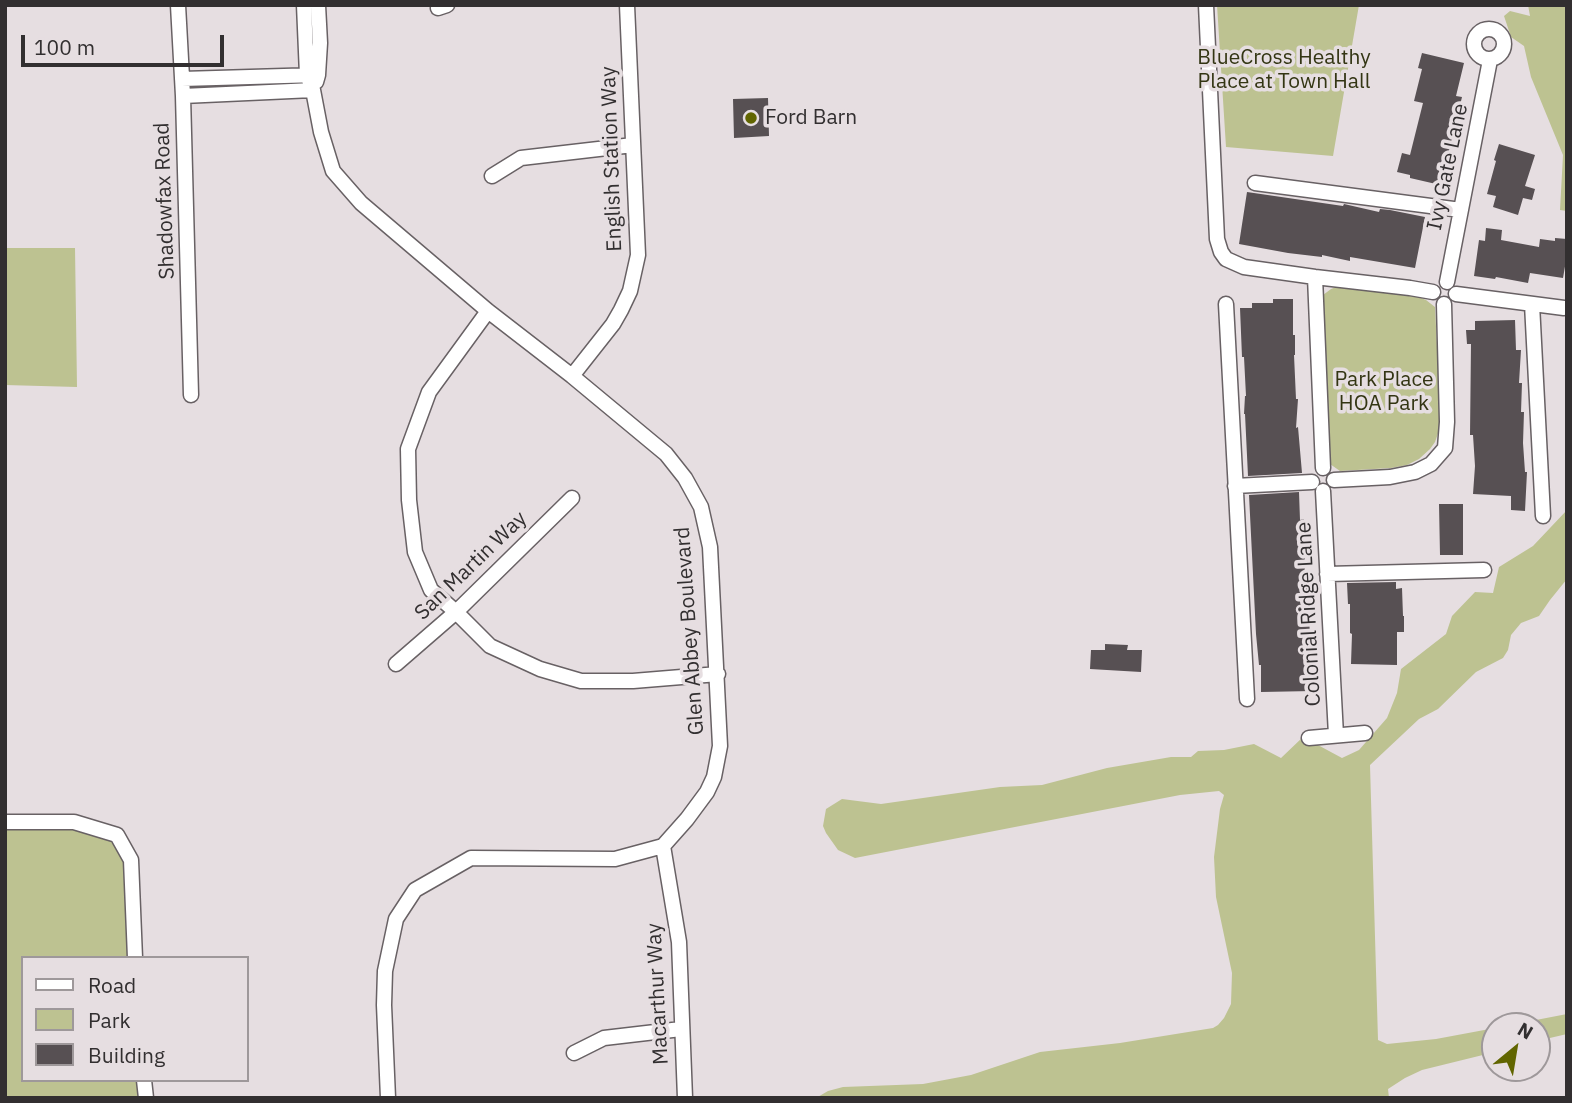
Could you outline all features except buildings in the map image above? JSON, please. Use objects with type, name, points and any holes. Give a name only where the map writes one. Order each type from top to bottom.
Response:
[{"type":"street","name":"Shadowfax Road","points":[[178,5],[191,396]]},
{"type":"street","name":"Glen Abbey Boulevard","points":[[304,5],[313,90],[321,132],[333,171],[361,203],[488,312],[572,376],[666,454],[685,478],[701,507],[710,547],[720,746],[714,777],[707,792],[687,820],[663,846]]},
{"type":"street","name":"Glen Abbey Boulevard","points":[[313,75],[320,44],[318,5]]},
{"type":"street","name":"English Station Way","points":[[572,376],[617,317],[630,291],[635,272],[638,239],[627,5]]},
{"type":"street","points":[[1206,5],[1217,239],[1226,259],[1244,267],[1433,292]]},
{"type":"street","name":"Ivy Gate Lane","points":[[1451,288],[1461,210],[1490,60]]},
{"type":"street","points":[[182,79],[313,75]]},
{"type":"street","points":[[183,96],[313,90]]},
{"type":"street","points":[[492,176],[520,158],[633,145]]},
{"type":"street","points":[[1255,183],[1461,210]]},
{"type":"street","points":[[1315,277],[1322,468],[1331,472],[1323,484]]},
{"type":"street","points":[[1451,288],[1451,302],[1437,302],[1433,292],[1438,283],[1532,304],[1566,308]]},
{"type":"street","points":[[1226,304],[1247,699]]},
{"type":"street","points":[[1235,486],[1323,484],[1390,477],[1415,472],[1431,464],[1446,448],[1444,304]]},
{"type":"street","points":[[1532,304],[1543,516]]},
{"type":"street","points":[[488,312],[429,392],[408,449],[409,500],[415,552],[431,590],[489,646],[540,668],[580,681],[633,681],[718,674]]},
{"type":"street","name":"Colonial Ridge Lane","points":[[1323,484],[1336,735]]},
{"type":"street","name":"San Martin Way","points":[[397,664],[456,612],[572,498]]},
{"type":"street","points":[[1328,574],[1484,570]]},
{"type":"street","points":[[1310,738],[1365,733]]},
{"type":"street","points":[[5,822],[74,822],[117,835],[131,860],[135,956]]},
{"type":"street","points":[[388,1098],[385,971],[396,919],[415,890],[471,858],[615,859],[663,846]]},
{"type":"street","name":"Macarthur Way","points":[[663,846],[679,942],[685,1098]]},
{"type":"street","points":[[573,1053],[604,1038],[681,1029]]},
{"type":"green space","name":"BlueCross Healthy Place at Town Hall","points":[[1217,5],[1359,5],[1333,156],[1226,147]]},
{"type":"green space","points":[[1528,5],[1567,5],[1567,211],[1560,210],[1563,155],[1531,77],[1524,46],[1511,37],[1504,16],[1510,11],[1530,16]]},
{"type":"green space","points":[[5,248],[75,248],[77,387],[5,385]]},
{"type":"green space","name":"Park Place HOA Park","points":[[1336,287],[1419,297],[1435,307],[1441,425],[1430,449],[1407,465],[1340,471],[1330,464],[1323,295]]},
{"type":"green space","points":[[1567,510],[1567,579],[1539,616],[1521,623],[1511,635],[1503,658],[1476,672],[1438,709],[1419,719],[1370,765],[1378,1040],[1387,1044],[1481,1031],[1481,1055],[1422,1070],[1388,1089],[1389,1098],[816,1098],[843,1087],[923,1084],[971,1075],[1040,1052],[1213,1028],[1224,1018],[1231,1004],[1232,973],[1216,897],[1214,857],[1224,795],[1219,791],[1180,795],[855,858],[838,850],[826,833],[823,826],[826,809],[842,799],[881,804],[1000,787],[1042,785],[1107,768],[1171,757],[1191,757],[1198,751],[1224,750],[1254,744],[1281,758],[1303,737],[1342,758],[1359,750],[1387,718],[1397,693],[1401,669],[1446,634],[1452,616],[1475,592],[1493,593],[1499,567],[1533,546]]},
{"type":"green space","points":[[5,826],[88,829],[105,836],[114,844],[123,861],[126,873],[130,956],[21,956],[21,1082],[137,1082],[138,1098],[5,1098]]},
{"type":"green space","points":[[1567,1014],[1567,1034],[1551,1038],[1551,1017]]},
{"type":"place","name":"Ford Barn","points":[[751,118]]}]
